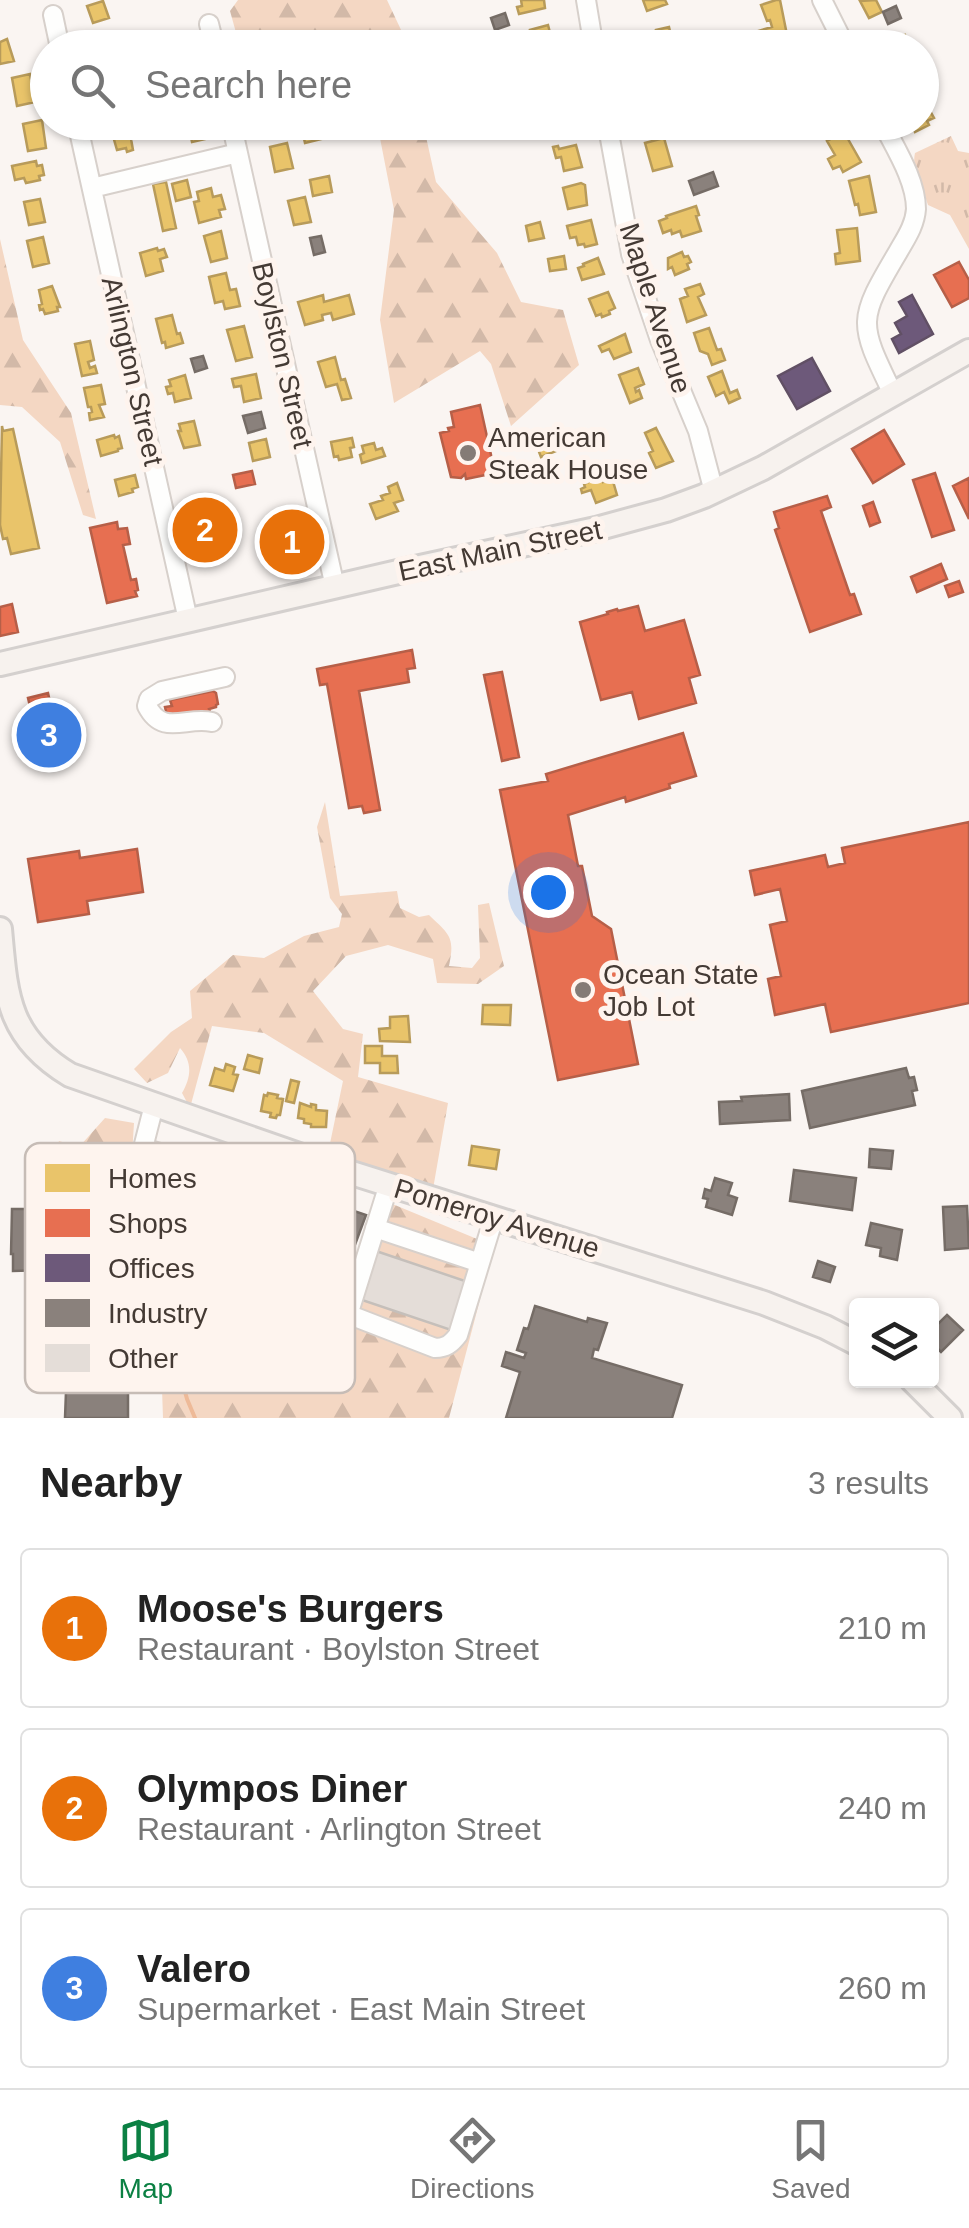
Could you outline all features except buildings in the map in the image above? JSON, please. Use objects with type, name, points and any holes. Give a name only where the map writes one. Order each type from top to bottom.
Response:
[{"type":"main road","name":"East Main Street","points":[[0,664],[666,510],[763,468],[969,351]]},
{"type":"main road","name":"Pomeroy Avenue","points":[[0,929],[6,991],[18,1024],[55,1066],[267,1143]]},
{"type":"main road","name":"Pomeroy Avenue","points":[[355,1173],[764,1303],[849,1340]]},
{"type":"main road","points":[[920,1388],[950,1418]]},
{"type":"street","points":[[586,0],[591,30]]},
{"type":"street","points":[[822,0],[837,30]]},
{"type":"street","points":[[53,15],[56,30]]},
{"type":"street","points":[[209,24],[210,30]]},
{"type":"street","name":"Arlington Street","points":[[81,140],[188,620]]},
{"type":"street","name":"Boylston Street","points":[[236,140],[334,586]]},
{"type":"street","name":"Maple Avenue","points":[[610,140],[631,254],[660,340],[698,432],[714,492]]},
{"type":"street","points":[[891,140],[916,206],[913,224],[876,288],[866,322],[873,354],[893,394]]},
{"type":"street","points":[[92,188],[238,152]]},
{"type":"street","points":[[212,722],[199,719],[169,725],[163,722],[158,701],[162,691],[225,676]]},
{"type":"street","points":[[144,1143],[154,1105]]},
{"type":"street","points":[[355,1293],[389,1184]]},
{"type":"street","points":[[355,1316],[434,1348],[450,1345],[458,1335],[494,1217]]},
{"type":"street","points":[[375,1228],[480,1263]]},
{"type":"green space","points":[[238,0],[387,0],[401,30],[235,30],[230,11]]},
{"type":"green space","points":[[951,136],[958,151],[969,153],[969,249],[950,215],[928,205],[915,166],[915,153]]},
{"type":"green space","points":[[380,140],[427,140],[436,182],[497,253],[521,302],[563,310],[579,365],[511,426],[491,364],[480,351],[394,403],[380,320],[394,210]]},
{"type":"green space","points":[[0,239],[23,340],[71,413],[96,519],[83,515],[60,442],[22,407],[0,405]]},
{"type":"green space","points":[[325,802],[340,896],[397,891],[400,908],[419,917],[429,915],[446,932],[451,942],[449,966],[472,968],[480,958],[478,905],[489,903],[504,966],[478,984],[437,983],[433,959],[388,945],[346,956],[313,991],[343,1029],[363,1034],[358,1077],[448,1103],[433,1189],[355,1162],[355,1143],[330,1143],[343,1081],[264,1033],[212,1026],[190,1108],[182,1093],[189,1065],[180,1048],[168,1073],[147,1083],[134,1069],[171,1032],[192,1018],[190,991],[233,955],[264,958],[304,936],[339,927],[342,914],[330,898],[317,827]]},
{"type":"green space","points":[[105,1118],[134,1123],[133,1143],[83,1143]]},
{"type":"green space","points":[[390,1203],[494,1246],[449,1418],[163,1418],[162,1393],[355,1393],[355,1280]]},
{"type":"waterway","points":[[185,1393],[195,1418]]},
{"type":"place","name":"American Steak House","points":[[468,453]]},
{"type":"place","name":"Olympos Diner","points":[[205,530]]},
{"type":"place","name":"Moose's Burgers","points":[[292,542]]},
{"type":"place","name":"Valero","points":[[49,735]]},
{"type":"place","name":"Ocean State Job Lot","points":[[583,990]]}]
